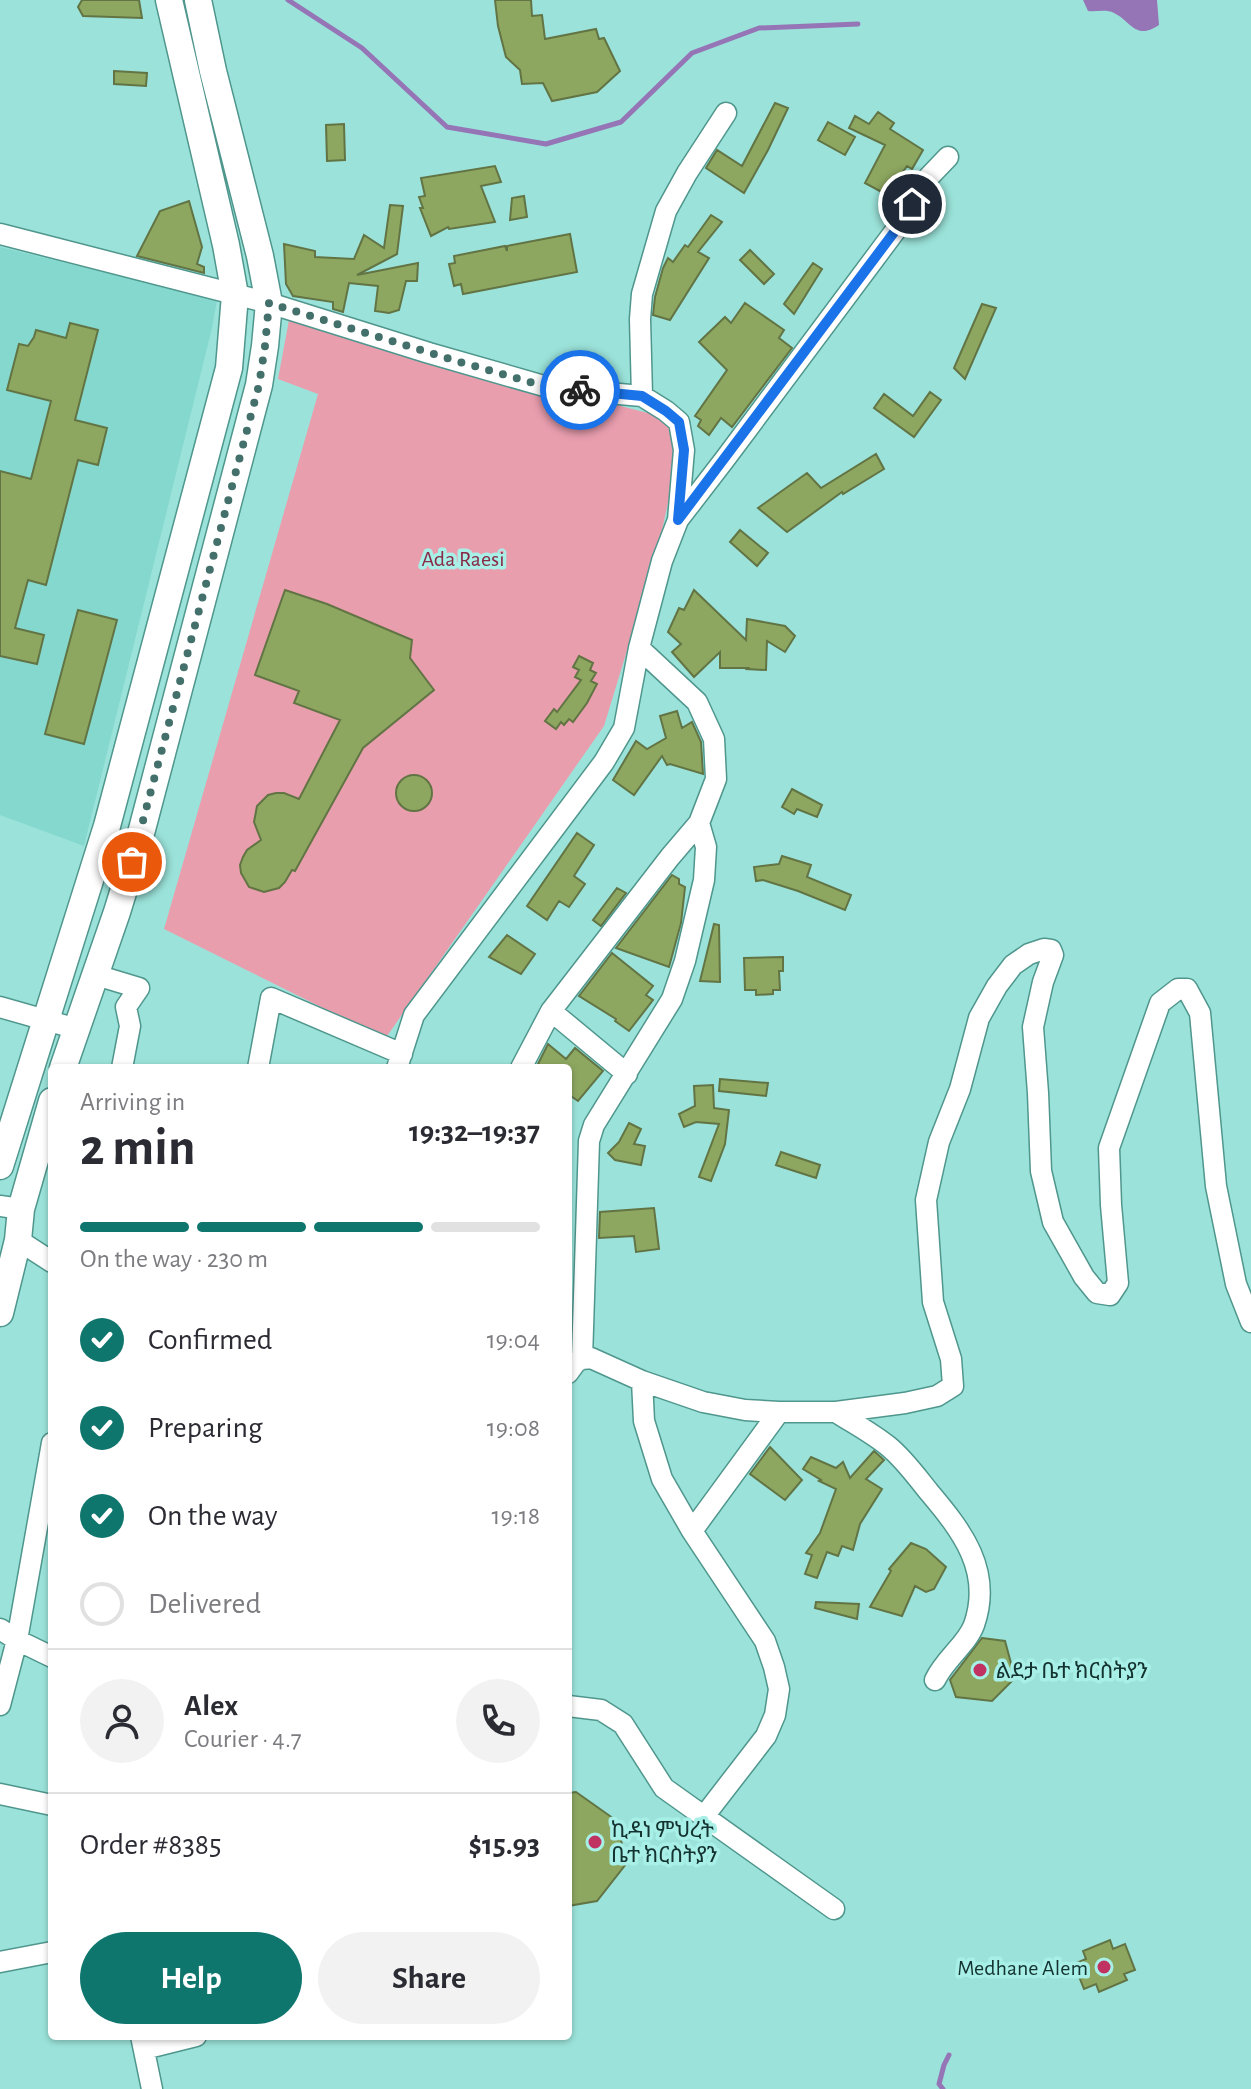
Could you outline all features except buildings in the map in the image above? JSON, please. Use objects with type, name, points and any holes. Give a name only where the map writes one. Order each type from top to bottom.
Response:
[{"type":"main road","points":[[0,1166],[111,811],[229,368],[235,295],[169,0]]},
{"type":"main road","points":[[64,1064],[140,837],[259,385],[265,346],[269,303],[260,256],[198,0]]},
{"type":"main road","points":[[83,901],[117,912]]},
{"type":"main road","points":[[0,1313],[18,1240],[10,1207],[48,1111]]},
{"type":"street","points":[[642,396],[642,294],[666,211],[726,113]]},
{"type":"street","points":[[259,1064],[271,998],[399,1061],[414,1015],[604,762],[624,728],[639,648],[662,561],[678,520],[898,227],[925,181],[948,157]]},
{"type":"street","points":[[0,234],[269,303],[551,388],[642,396],[679,422],[684,450],[678,520]]},
{"type":"street","points":[[523,1064],[551,1011],[699,823],[716,779],[714,739],[697,702],[639,648]]},
{"type":"street","points":[[575,1366],[589,1141],[594,1125],[672,999],[685,961],[704,880],[706,847],[699,823]]},
{"type":"street","points":[[575,1366],[591,1358],[642,1381],[703,1402],[745,1410],[779,1412],[836,1412],[937,1396],[953,1386],[951,1359],[933,1302],[926,1200],[939,1142],[960,1089],[979,1018],[1013,965],[1029,954],[1044,949],[1051,950],[1053,955],[1043,982],[1033,1027],[1041,1171],[1053,1222],[1084,1277],[1097,1293],[1110,1295],[1118,1283],[1109,1148],[1160,1003],[1178,989],[1187,989],[1200,1013],[1216,1186],[1236,1284],[1251,1322]]},
{"type":"street","points":[[96,975],[139,988],[126,1007],[130,1026],[123,1064]]},
{"type":"street","points":[[0,1007],[77,1029]]},
{"type":"street","points":[[551,1011],[627,1074]]},
{"type":"street","points":[[18,1240],[48,1259]]},
{"type":"street","points":[[642,1381],[644,1421],[662,1479],[692,1531],[765,1641],[779,1689],[775,1715],[766,1736],[705,1815]]},
{"type":"street","points":[[692,1531],[779,1412]]},
{"type":"street","points":[[836,1412],[886,1444],[902,1459],[958,1527],[971,1551],[980,1590],[973,1628],[942,1666],[935,1680]]},
{"type":"street","points":[[0,1705],[8,1634],[48,1460]]},
{"type":"street","points":[[8,1634],[48,1655]]},
{"type":"street","points":[[572,1706],[601,1710],[623,1724],[664,1788],[834,1909]]},
{"type":"street","points":[[0,1794],[48,1804]]},
{"type":"street","points":[[0,1962],[48,1953]]},
{"type":"street","points":[[142,2042],[152,2089]]},
{"type":"shaded area","points":[[1083,0],[1157,0],[1159,25],[1139,30],[1111,12],[1088,11]]},
{"type":"shaded area","points":[[0,247],[217,300],[84,846],[0,815]]},
{"type":"green space","name":"Ada Raesi","points":[[289,320],[667,418],[680,447],[658,549],[604,726],[385,1039],[164,929],[318,394],[278,379]]},
{"type":"waterway","points":[[288,0],[362,48],[447,127],[546,144],[621,122],[692,53],[759,28],[858,24]]},
{"type":"waterway","points":[[943,2089],[939,2084],[949,2055]]},
{"type":"way so far","points":[[132,862],[259,385],[269,303],[551,388],[580,390]]},
{"type":"place","name":"ልደታ ቤተ ክርስትያን","points":[[980,1670]]},
{"type":"place","name":"ኪዳነ ምህረት ቤተ ክርስትያን","points":[[595,1842]]},
{"type":"place","name":"Medhane Alem","points":[[1104,1967]]},
{"type":"route","points":[[580,390],[642,396],[679,422],[684,450],[678,520],[898,227],[912,204]]}]
